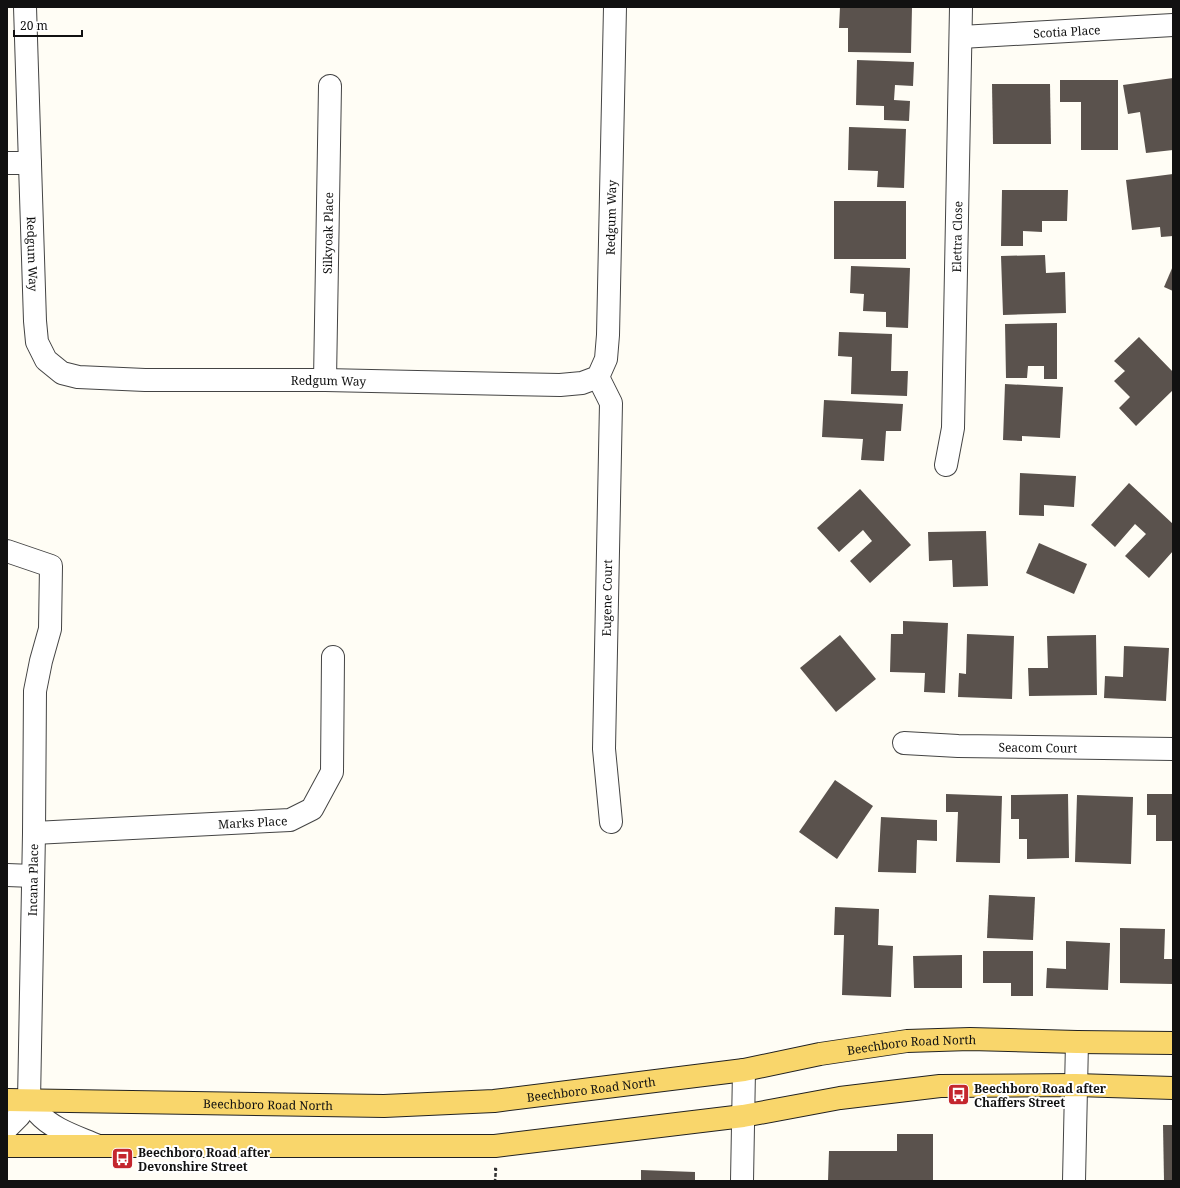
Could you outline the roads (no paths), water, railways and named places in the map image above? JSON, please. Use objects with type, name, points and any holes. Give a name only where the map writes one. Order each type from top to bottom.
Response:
[{"type":"main road","name":"Beechboro Road North","points":[[7,1100],[384,1106],[494,1101],[744,1070],[820,1054],[907,1041],[970,1039],[1173,1043]]},
{"type":"main road","points":[[7,1146],[495,1146],[743,1116],[840,1098],[940,1086],[1173,1088]]},
{"type":"street","name":"Redgum Way","points":[[25,7],[35,321],[37,342],[46,360],[62,373],[78,377],[146,380],[326,380],[560,385],[582,383],[598,377],[606,359],[608,336],[615,7]]},
{"type":"street","name":"Elettra Close","points":[[946,465],[953,428],[961,7]]},
{"type":"street","name":"Scotia Place","points":[[961,37],[1173,25]]},
{"type":"street","name":"Silkyoak Place","points":[[326,380],[330,86]]},
{"type":"street","points":[[7,163],[30,163]]},
{"type":"street","name":"Eugene Court","points":[[598,377],[611,403],[604,749],[611,822]]},
{"type":"street","name":"Incana Place","points":[[7,551],[51,566],[50,629],[41,661],[35,691],[29,1100]]},
{"type":"street","name":"Marks Place","points":[[34,833],[290,820],[312,809],[332,772],[333,657]]},
{"type":"street","name":"Seacom Court","points":[[904,743],[958,746],[1173,749]]},
{"type":"street","points":[[7,875],[33,876]]},
{"type":"street","points":[[1074,1181],[1077,1042]]},
{"type":"street","points":[[742,1181],[744,1070]]},
{"type":"street","points":[[7,1128],[19,1116],[29,1100],[38,1113],[49,1122],[64,1131],[98,1146]]},
{"type":"place","name":"Beechboro Road after Chaffers Street","points":[[958,1095]]},
{"type":"place","name":"Beechboro Road after Devonshire Street","points":[[122,1159]]}]
